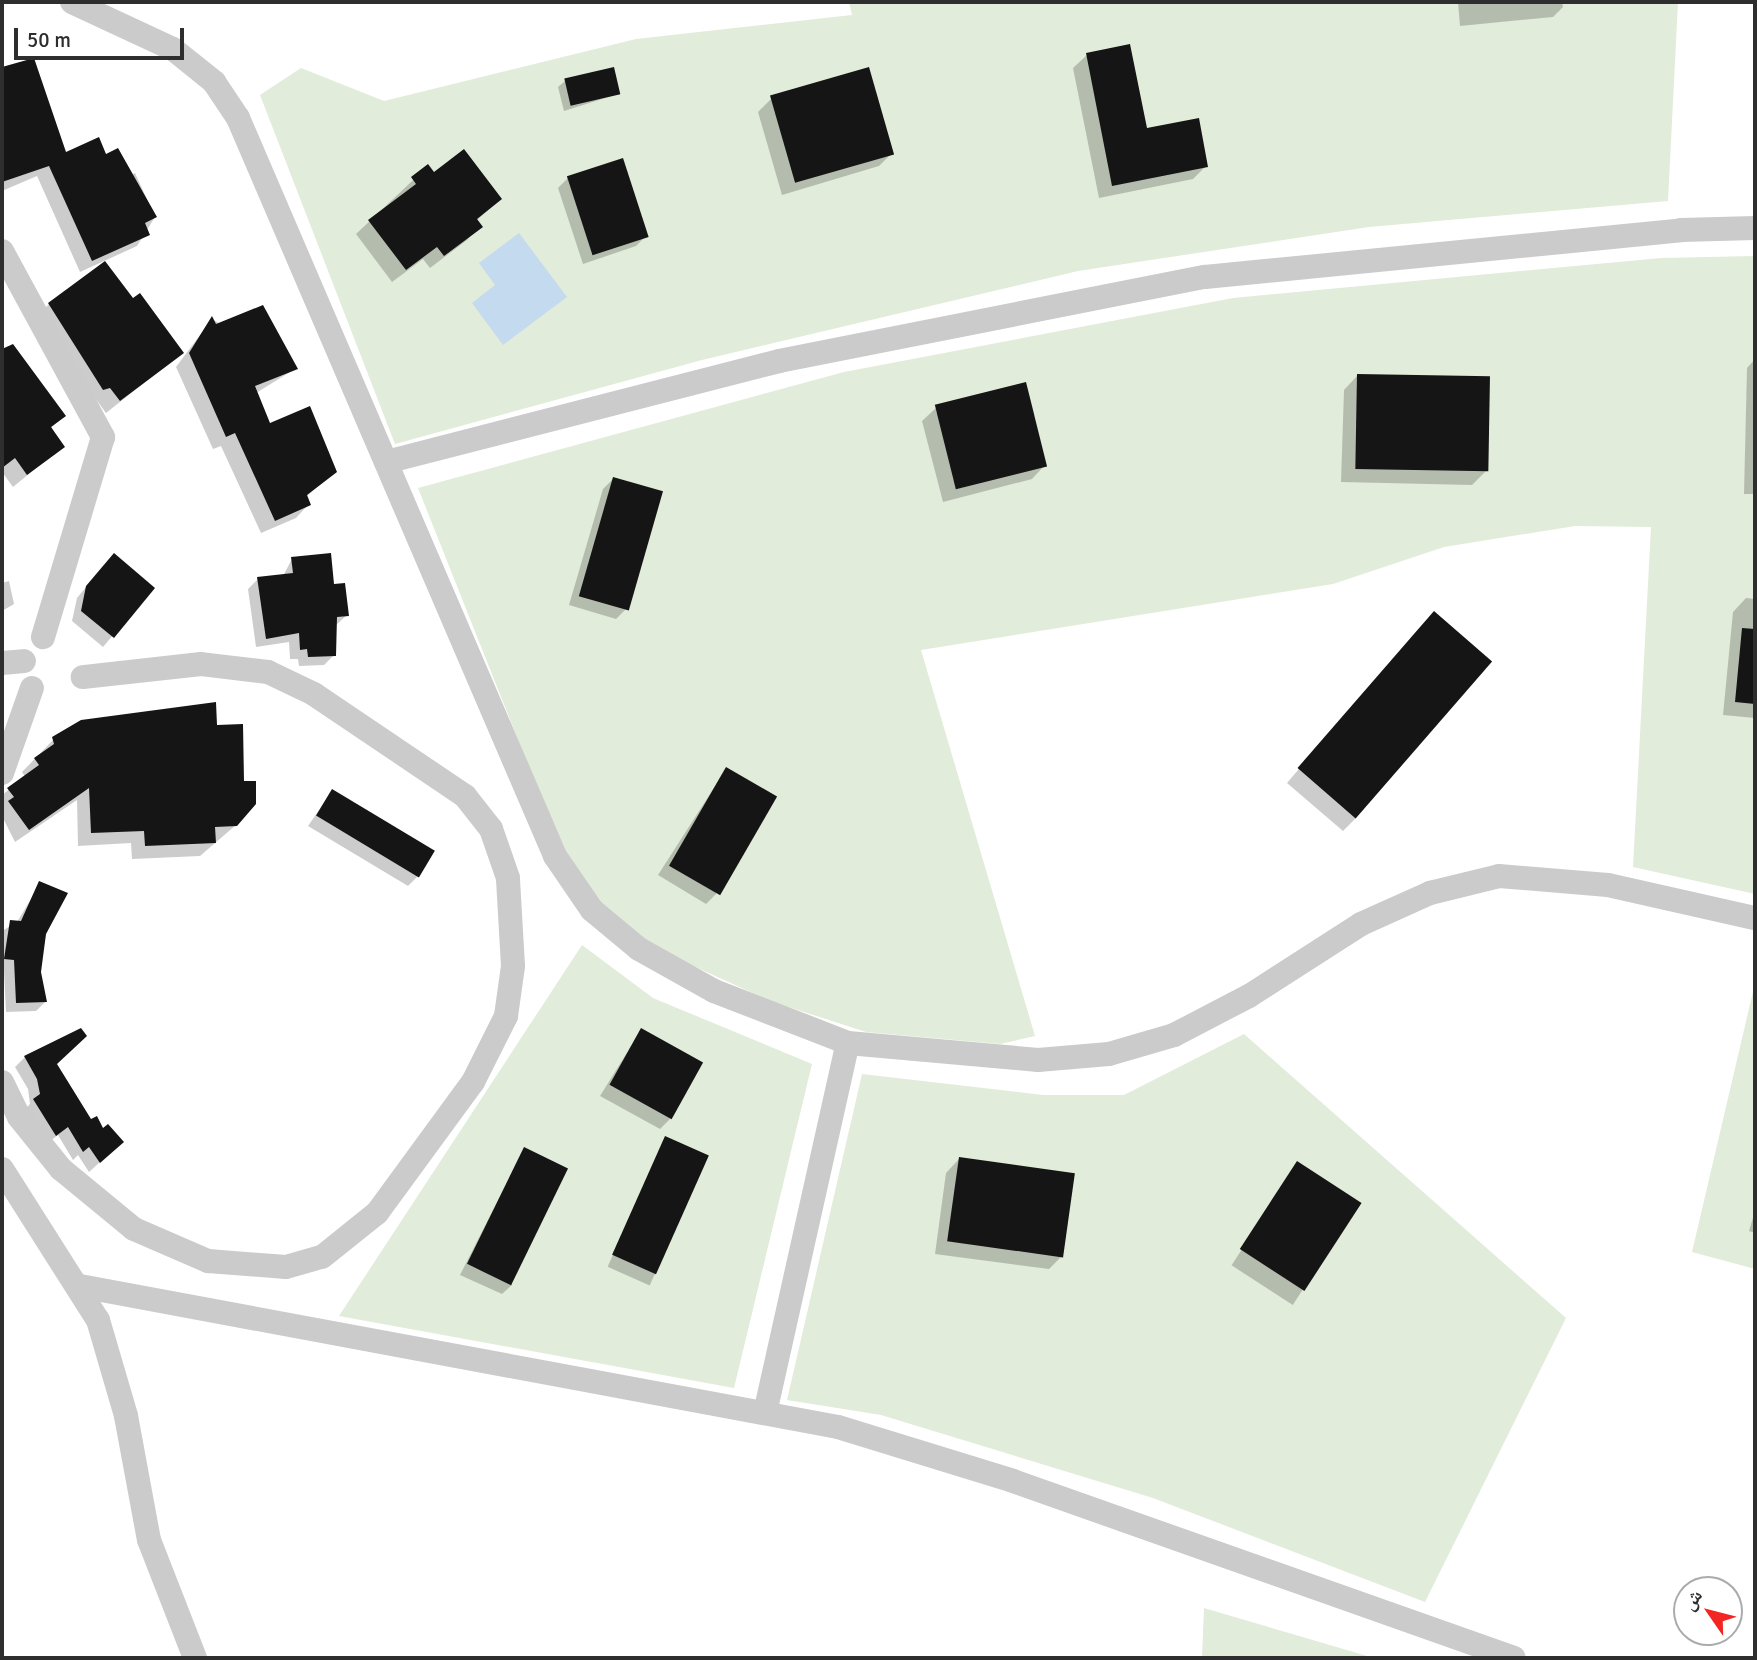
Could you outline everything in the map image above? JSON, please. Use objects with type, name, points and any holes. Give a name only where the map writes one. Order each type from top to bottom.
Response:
[{"type":"street","points":[[72,2],[173,48],[214,82],[238,118],[555,856],[592,910],[639,949],[714,990],[848,1043],[1038,1060],[1109,1054],[1174,1035],[1249,996],[1362,924],[1430,894],[1499,876],[1608,885],[1755,918]]},
{"type":"street","points":[[386,462],[779,361],[1205,277],[1681,230],[1755,228]]},
{"type":"street","points":[[2,251],[103,436],[43,637]]},
{"type":"street","points":[[2,1082],[19,1117],[61,1169],[134,1229],[208,1261],[286,1267],[323,1257],[377,1213],[473,1082],[506,1016],[513,966],[508,878],[491,828],[465,796],[314,694],[268,672],[201,664],[83,677]]},
{"type":"street","points":[[2,773],[32,688]]},
{"type":"street","points":[[765,1413],[848,1043]]},
{"type":"street","points":[[2,1169],[80,1286],[116,1380],[159,1576],[195,1658]]},
{"type":"street","points":[[80,1286],[838,1427],[1013,1481],[1514,1658]]},
{"type":"green space","points":[[849,2],[1678,2],[1668,201],[1369,227],[1078,271],[702,360],[395,444],[260,95],[301,68],[384,101],[636,39],[852,15]]},
{"type":"green space","points":[[1755,256],[1755,894],[1633,867],[1651,527],[1575,526],[1444,547],[1333,584],[921,650],[1035,1036],[1000,1044],[866,1032],[770,1001],[652,947],[590,899],[546,810],[418,488],[844,372],[1233,298],[1661,258]]},
{"type":"green space","points":[[582,945],[653,998],[812,1064],[734,1388],[339,1316]]},
{"type":"green space","points":[[1755,983],[1755,1269],[1692,1252]]},
{"type":"green space","points":[[1244,1034],[1566,1318],[1425,1602],[1153,1498],[881,1415],[787,1400],[862,1074],[1043,1095],[1124,1095]]},
{"type":"green space","points":[[1204,1608],[1374,1658],[1202,1658]]},
{"type":"water","points":[[519,233],[567,297],[503,345],[472,303],[495,285],[479,263]]},
{"type":"building","points":[[1130,44],[1147,128],[1199,118],[1208,167],[1112,186],[1086,53]]},
{"type":"building","points":[[34,58],[66,152],[99,137],[106,154],[118,148],[157,217],[145,223],[150,235],[92,261],[49,166],[2,182],[2,67]]},
{"type":"building","points":[[614,67],[620,94],[571,106],[564,78]]},
{"type":"building","points":[[869,67],[894,154],[795,183],[770,95]]},
{"type":"building","points":[[464,149],[502,199],[477,219],[483,227],[444,256],[437,247],[406,270],[368,220],[416,184],[411,177],[428,164],[434,172]]},
{"type":"building","points":[[623,158],[649,237],[593,255],[567,176]]},
{"type":"building","points":[[105,261],[133,298],[140,293],[184,353],[120,401],[110,388],[103,390],[48,303]]},
{"type":"building","points":[[263,305],[298,369],[255,386],[270,423],[310,406],[337,472],[307,495],[311,505],[275,521],[235,433],[226,437],[189,353],[212,316],[216,324]]},
{"type":"building","points":[[13,344],[66,416],[51,427],[65,447],[27,475],[15,458],[2,468],[2,349]]},
{"type":"building","points":[[1357,374],[1490,376],[1488,471],[1355,469]]},
{"type":"building","points":[[1026,382],[1047,466],[956,489],[935,405]]},
{"type":"building","points":[[613,477],[663,491],[629,611],[579,596]]},
{"type":"building","points":[[114,553],[155,588],[114,638],[81,611],[86,586]]},
{"type":"building","points":[[331,553],[334,584],[345,583],[349,616],[337,617],[336,656],[308,657],[307,649],[300,650],[299,633],[266,639],[257,577],[293,573],[291,557]]},
{"type":"building","points":[[1434,611],[1492,662],[1356,818],[1298,768]]},
{"type":"building","points":[[1742,628],[1755,629],[1755,704],[1735,702]]},
{"type":"building","points":[[216,702],[217,725],[243,724],[244,781],[256,781],[256,804],[237,826],[215,827],[216,843],[145,846],[144,831],[91,833],[89,788],[29,830],[8,801],[14,797],[7,788],[39,765],[34,758],[54,744],[52,737],[81,720]]},
{"type":"building","points":[[726,767],[777,796],[720,895],[669,866]]},
{"type":"building","points":[[332,789],[435,851],[419,877],[316,816]]},
{"type":"building","points":[[39,881],[68,893],[46,934],[41,972],[47,1002],[16,1003],[14,960],[4,959],[10,920],[21,921]]},
{"type":"building","points":[[81,1028],[87,1036],[57,1064],[91,1119],[97,1116],[103,1128],[108,1124],[124,1142],[100,1163],[89,1147],[83,1152],[68,1127],[56,1136],[33,1099],[40,1094],[37,1079],[24,1056]]},
{"type":"building","points":[[641,1028],[703,1062],[672,1119],[609,1085]]},
{"type":"building","points":[[665,1136],[709,1156],[656,1274],[612,1255]]},
{"type":"building","points":[[524,1147],[568,1168],[511,1285],[467,1264]]},
{"type":"building","points":[[959,1157],[1075,1173],[1063,1257],[947,1241]]},
{"type":"building","points":[[1297,1161],[1362,1203],[1304,1291],[1240,1249]]}]
